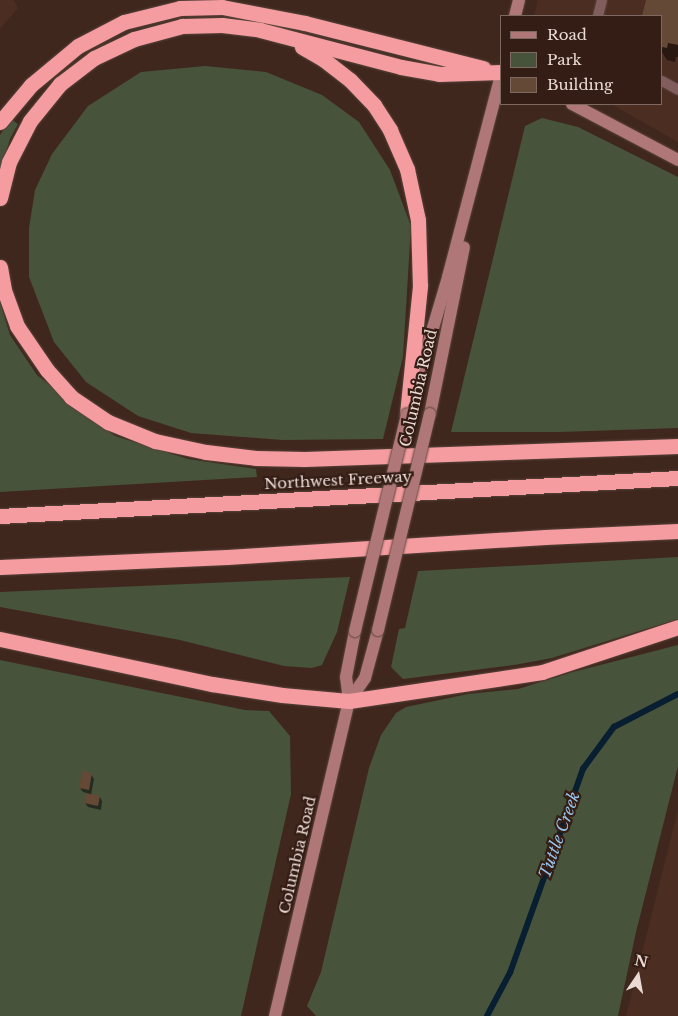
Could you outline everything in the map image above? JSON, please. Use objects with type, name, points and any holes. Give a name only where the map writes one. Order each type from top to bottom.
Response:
[{"type":"highway","points":[[0,122],[31,85],[78,46],[124,22],[180,8],[222,7],[305,23],[500,72]]},
{"type":"highway","points":[[0,198],[9,162],[30,121],[60,84],[94,58],[134,39],[182,26],[222,25],[279,35],[400,67],[440,74],[500,72]]},
{"type":"highway","points":[[279,35],[323,59],[374,105],[390,130],[407,169],[418,220],[420,286],[407,414]]},
{"type":"highway","points":[[0,267],[4,290],[17,326],[47,370],[71,397],[108,422],[155,441],[206,452],[256,458],[305,460],[678,446]]},
{"type":"highway","name":"Northwest Freeway","points":[[0,516],[678,478]]},
{"type":"highway","points":[[0,567],[227,557],[545,537],[678,531]]},
{"type":"highway","points":[[0,639],[212,684],[282,695],[349,701],[433,690],[542,672],[678,627]]},
{"type":"main road","points":[[515,15],[519,0]]},
{"type":"main road","name":"Columbia Road","points":[[276,1016],[349,701],[346,677],[355,631],[407,414],[448,277],[500,80]]},
{"type":"main road","points":[[574,105],[678,160]]},
{"type":"main road","name":"Columbia Road","points":[[349,701],[365,678],[378,630],[430,414],[486,134]]},
{"type":"lane","points":[[598,15],[602,0]]},
{"type":"lane","points":[[663,82],[678,90]]},
{"type":"shaded area","points":[[0,0],[14,0],[18,8],[0,29]]},
{"type":"shaded area","points":[[538,0],[678,0],[678,142],[613,105],[663,105],[663,15],[534,15]]},
{"type":"shaded area","points":[[678,810],[678,1016],[626,1016]]},
{"type":"green space","points":[[205,66],[266,72],[322,95],[359,122],[390,170],[411,226],[403,357],[383,439],[282,440],[191,433],[138,416],[86,382],[54,342],[29,277],[29,228],[35,190],[52,154],[88,106],[141,72]]},
{"type":"green space","points":[[542,118],[578,127],[678,177],[678,428],[560,432],[451,432],[525,126]]},
{"type":"green space","points":[[11,119],[18,124],[10,139],[0,172],[0,135]]},
{"type":"green space","points":[[0,302],[10,335],[37,375],[115,436],[188,459],[256,469],[257,477],[0,492]]},
{"type":"green space","points":[[678,557],[678,619],[552,658],[514,665],[403,679],[391,667],[399,629],[405,628],[418,571]]},
{"type":"green space","points":[[350,577],[337,632],[322,665],[312,668],[284,666],[180,640],[0,607],[0,592]]},
{"type":"green space","points":[[678,645],[678,766],[636,932],[618,1016],[316,1016],[307,1006],[321,972],[369,768],[381,735],[396,713],[406,707],[468,694],[518,689],[573,672]]},
{"type":"green space","points":[[0,660],[245,710],[269,711],[290,736],[291,794],[241,1016],[0,1016]]},
{"type":"building","points":[[646,0],[678,0],[678,45],[668,43],[667,48],[663,47],[663,15],[642,15]]},
{"type":"building","points":[[82,771],[92,773],[89,790],[79,788]]},
{"type":"building","points":[[86,793],[100,796],[98,806],[84,803]]},
{"type":"waterway","name":"Tuttle Creek","points":[[487,1016],[510,973],[583,769],[614,727],[678,694]]}]
